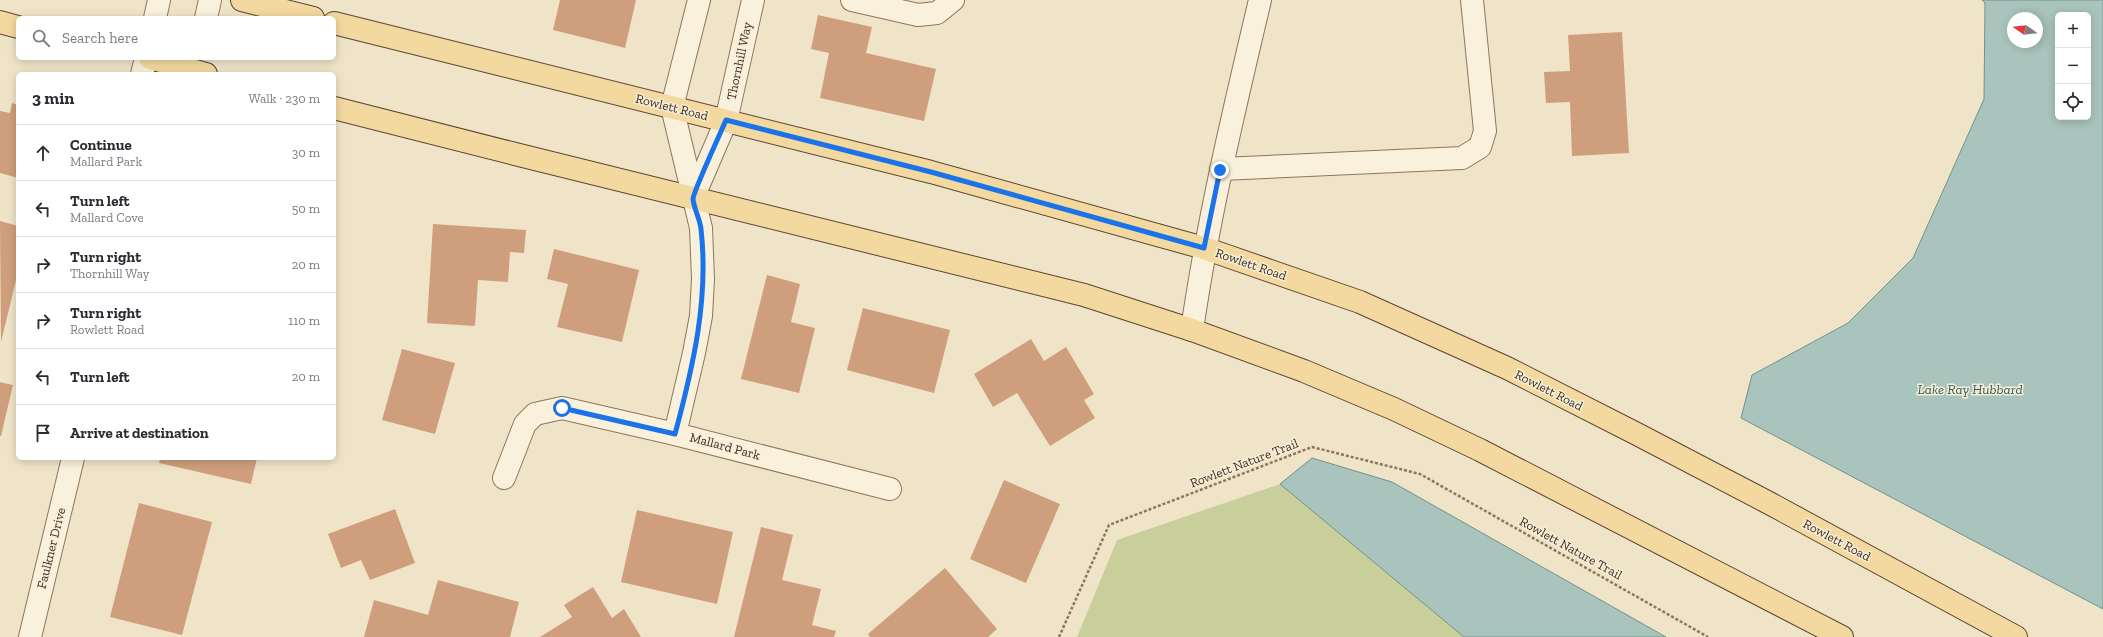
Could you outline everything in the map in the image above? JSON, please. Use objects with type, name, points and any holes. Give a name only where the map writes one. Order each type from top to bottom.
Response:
[{"type":"main road","points":[[242,0],[305,16]]},
{"type":"main road","points":[[0,22],[16,26]]},
{"type":"main road","name":"Rowlett Road","points":[[336,23],[931,172],[1204,248],[1360,302],[1507,368],[1755,496],[2016,637]]},
{"type":"main road","points":[[159,60],[198,69]]},
{"type":"main road","points":[[336,109],[1084,295],[1192,330],[1304,371],[1394,410],[1480,450],[1842,637]]},
{"type":"street","points":[[155,16],[159,0]]},
{"type":"street","points":[[206,16],[210,0]]},
{"type":"street","points":[[675,434],[686,395],[701,316],[703,279],[701,228],[672,107],[699,0]]},
{"type":"street","name":"Thornhill Way","points":[[693,198],[726,120],[753,0]]},
{"type":"street","points":[[852,0],[918,15],[937,13],[953,0]]},
{"type":"street","points":[[1192,330],[1204,248],[1220,170],[1260,0]]},
{"type":"street","points":[[1220,170],[1462,158],[1480,147],[1485,131],[1472,0]]},
{"type":"street","points":[[142,72],[146,60]]},
{"type":"street","name":"Mallard Park","points":[[504,478],[525,424],[535,414],[562,408],[675,434],[890,489]]},
{"type":"street","name":"Faulkner Drive","points":[[30,637],[73,460]]},
{"type":"path","name":"Rowlett Nature Trail","points":[[1059,637],[1109,525],[1312,448],[1420,474],[1708,637]]},
{"type":"green space","points":[[1280,484],[1464,637],[1077,637],[1117,540]]},
{"type":"water","name":"Lake Ray Hubbard","points":[[1982,0],[2103,0],[2103,609],[1741,418],[1752,375],[1848,323],[1913,258],[1984,99],[1985,3]]},
{"type":"water","points":[[1312,458],[1392,482],[1666,637],[1464,637],[1280,484]]},
{"type":"building","points":[[560,0],[636,0],[625,48],[553,30]]},
{"type":"building","points":[[818,15],[872,27],[866,53],[936,69],[924,121],[820,98],[829,53],[811,49]]},
{"type":"building","points":[[1622,32],[1629,153],[1572,156],[1570,102],[1546,103],[1544,72],[1570,71],[1568,35]]},
{"type":"building","points":[[12,103],[16,104],[16,177],[0,173],[0,111],[10,113]]},
{"type":"building","points":[[0,221],[16,225],[16,280],[1,342]]},
{"type":"building","points":[[433,224],[526,230],[524,253],[510,252],[508,282],[478,280],[475,326],[427,323]]},
{"type":"building","points":[[554,249],[639,270],[622,342],[557,327],[568,284],[547,279]]},
{"type":"building","points":[[767,275],[800,284],[791,322],[815,328],[799,393],[741,379]]},
{"type":"building","points":[[863,308],[950,330],[934,393],[847,370]]},
{"type":"building","points":[[1031,339],[1044,361],[1066,347],[1094,394],[1084,400],[1095,418],[1050,446],[1017,393],[993,407],[974,374]]},
{"type":"building","points":[[402,349],[455,363],[435,434],[382,420]]},
{"type":"building","points":[[0,382],[13,385],[1,436],[0,436]]},
{"type":"building","points":[[160,460],[257,460],[251,484],[159,463]]},
{"type":"building","points":[[1004,480],[1060,504],[1026,583],[970,559]]},
{"type":"building","points":[[139,503],[212,522],[182,635],[110,617]]},
{"type":"building","points":[[395,509],[415,563],[370,580],[361,560],[341,568],[328,534]]},
{"type":"building","points":[[637,510],[733,532],[717,604],[621,582]]},
{"type":"building","points":[[761,527],[793,535],[782,580],[821,589],[812,625],[836,631],[834,637],[734,637]]},
{"type":"building","points":[[945,568],[997,629],[988,637],[870,637],[868,634]]},
{"type":"building","points":[[438,580],[519,602],[510,637],[364,637],[374,600],[428,615]]},
{"type":"building","points":[[593,587],[612,618],[624,609],[641,637],[540,637],[572,617],[564,605]]},
{"type":"route","points":[[562,408],[675,434],[686,395],[701,316],[703,279],[701,228],[693,198],[726,120],[931,172],[1108,220],[1204,248],[1220,170]]}]
